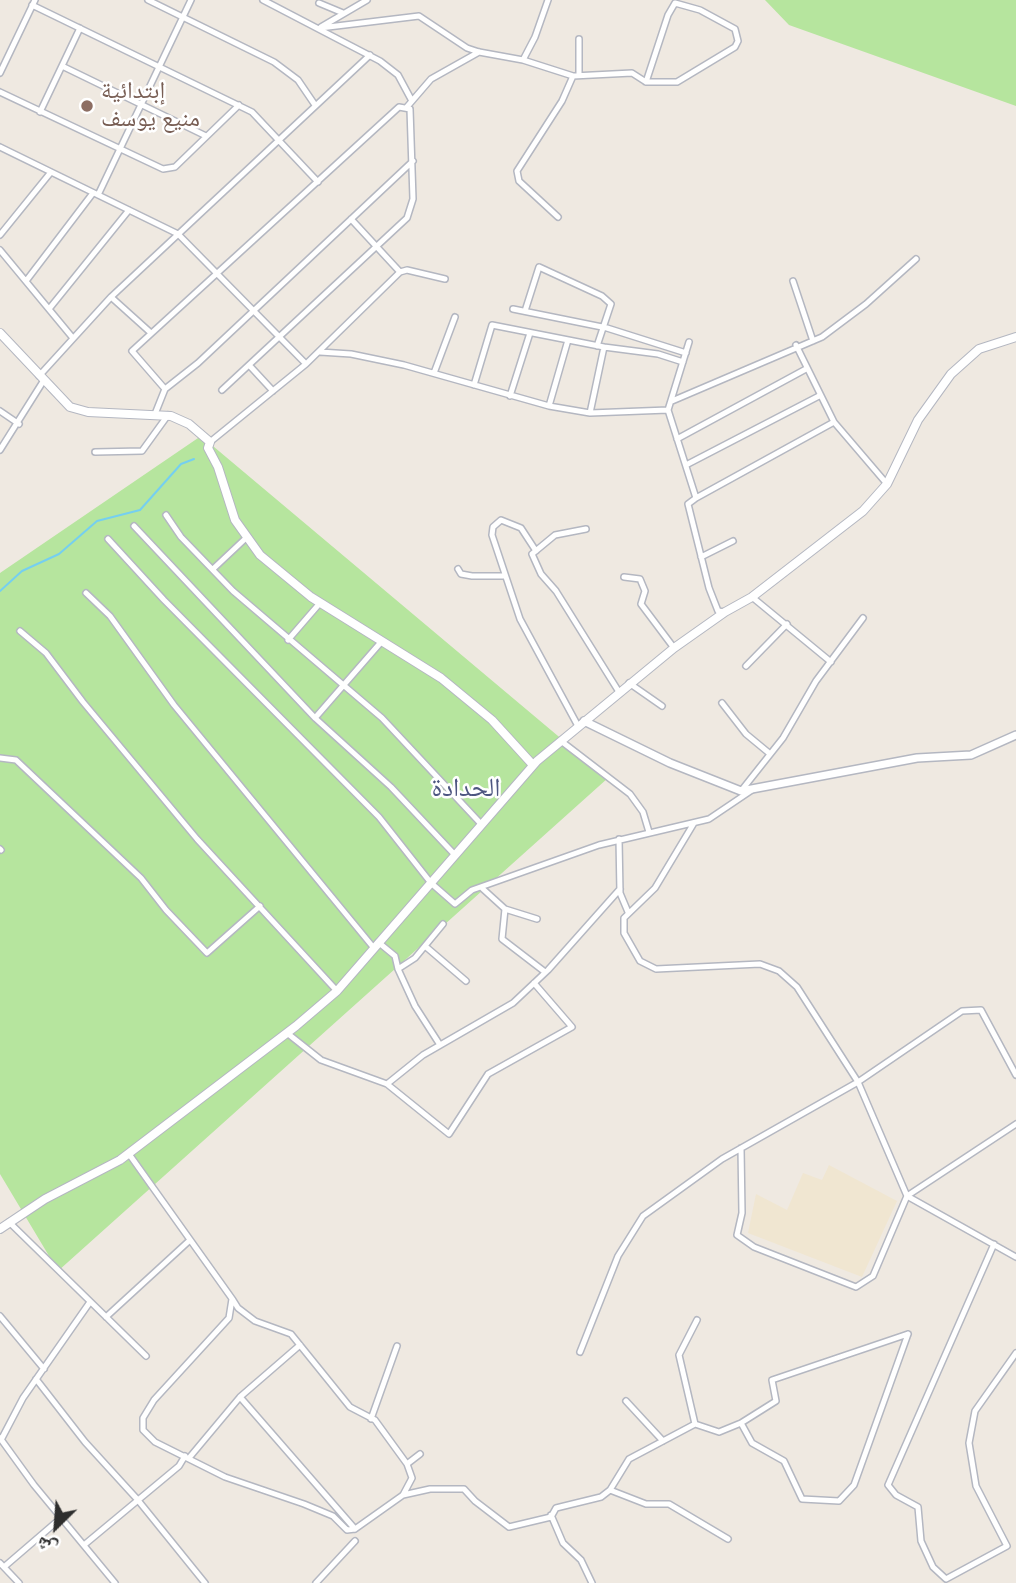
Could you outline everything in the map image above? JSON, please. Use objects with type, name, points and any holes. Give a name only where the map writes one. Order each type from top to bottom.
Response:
[{"type":"main road","points":[[0,333],[65,404],[81,411],[168,415],[183,420],[210,442],[208,448],[218,467],[235,520],[246,538],[286,579],[441,678],[481,710],[533,765]]},
{"type":"main road","points":[[3,1226],[129,1154],[337,992],[533,765],[674,648],[725,612],[752,597],[825,543],[870,504],[887,484],[918,420],[951,374],[979,349],[1016,337]]},
{"type":"street","points":[[148,0],[287,70],[302,84],[315,105]]},
{"type":"street","points":[[26,281],[95,194],[191,0]]},
{"type":"street","points":[[263,0],[370,55],[398,75],[412,101]]},
{"type":"street","points":[[320,28],[367,0]]},
{"type":"street","points":[[523,60],[536,37],[548,0]]},
{"type":"street","points":[[0,73],[34,2],[80,28],[239,105],[279,138],[318,182]]},
{"type":"street","points":[[319,3],[343,13]]},
{"type":"street","points":[[320,28],[419,16],[467,48],[479,52],[523,60],[576,76],[632,73],[646,82],[677,82],[735,47],[738,41],[735,29],[700,10],[675,3],[667,15],[646,82]]},
{"type":"street","points":[[40,112],[80,28]]},
{"type":"street","points":[[558,217],[519,181],[517,171],[576,76],[579,39]]},
{"type":"street","points":[[406,108],[431,79],[479,52]]},
{"type":"street","points":[[0,450],[19,424],[41,378],[72,337],[279,138],[370,55]]},
{"type":"street","points":[[62,66],[206,136]]},
{"type":"street","points":[[0,92],[168,169],[175,167],[239,105]]},
{"type":"street","points":[[165,389],[132,351],[399,107],[406,108],[412,114],[411,212],[377,247],[222,390]]},
{"type":"street","points":[[0,147],[178,234],[306,364]]},
{"type":"street","points":[[155,414],[165,389],[253,311],[413,161]]},
{"type":"street","points":[[0,235],[51,172]]},
{"type":"street","points":[[49,309],[129,210]]},
{"type":"street","points":[[351,219],[400,272]]},
{"type":"street","points":[[0,250],[72,337]]},
{"type":"street","points":[[672,401],[796,345],[813,341],[866,304],[916,259]]},
{"type":"street","points":[[525,311],[539,267],[602,296],[611,304],[597,346]]},
{"type":"street","points":[[210,442],[320,352],[400,272],[407,270],[445,279]]},
{"type":"street","points":[[793,281],[813,341]]},
{"type":"street","points":[[111,297],[151,333]]},
{"type":"street","points":[[513,309],[604,328],[685,353]]},
{"type":"street","points":[[434,373],[455,317]]},
{"type":"street","points":[[474,385],[492,325],[597,346],[658,354],[683,362]]},
{"type":"street","points":[[510,396],[530,333]]},
{"type":"street","points":[[548,406],[568,340]]},
{"type":"street","points":[[689,342],[668,410],[696,498]]},
{"type":"street","points":[[796,345],[834,422],[887,484]]},
{"type":"street","points":[[590,413],[604,347]]},
{"type":"street","points":[[320,352],[351,354],[434,373],[548,406],[590,413],[668,410]]},
{"type":"street","points":[[249,365],[273,391]]},
{"type":"street","points":[[677,439],[806,369]]},
{"type":"street","points":[[686,465],[819,396]]},
{"type":"street","points":[[0,411],[19,424]]},
{"type":"street","points":[[95,452],[142,451],[168,415]]},
{"type":"street","points":[[725,612],[718,611],[688,504],[834,422]]},
{"type":"street","points":[[166,515],[181,537],[212,569],[288,640],[399,734],[482,825]]},
{"type":"street","points":[[536,551],[521,528],[501,520],[493,527],[492,536],[530,642],[581,724],[741,791],[917,758],[971,755],[1016,735]]},
{"type":"street","points":[[134,526],[315,718],[391,787],[455,855]]},
{"type":"street","points":[[586,530],[555,535],[532,554],[541,574],[556,591],[619,691]]},
{"type":"street","points":[[212,569],[246,538]]},
{"type":"street","points":[[108,539],[164,600],[379,817],[431,883],[455,904],[472,891],[619,839],[694,823],[722,812],[754,789]]},
{"type":"street","points":[[701,557],[733,541]]},
{"type":"street","points":[[458,569],[461,574],[472,576],[505,576]]},
{"type":"street","points":[[624,577],[640,579],[645,591],[641,604],[674,648]]},
{"type":"street","points":[[86,593],[110,616],[174,705],[376,945],[395,956],[398,970],[440,1045]]},
{"type":"street","points":[[752,597],[769,615],[787,625],[831,662]]},
{"type":"street","points":[[288,640],[320,603]]},
{"type":"street","points":[[741,791],[783,738],[816,681],[863,618]]},
{"type":"street","points":[[746,666],[787,625]]},
{"type":"street","points":[[20,631],[46,653],[83,702],[197,839],[337,992]]},
{"type":"street","points":[[315,718],[383,641]]},
{"type":"street","points":[[629,683],[662,706]]},
{"type":"street","points":[[722,704],[746,734],[769,753]]},
{"type":"street","points":[[561,741],[630,794],[643,812],[649,832]]},
{"type":"street","points":[[0,758],[16,760],[141,878],[166,910],[207,953],[260,906]]},
{"type":"street","points":[[694,823],[655,888],[624,918],[624,933],[631,949],[640,961],[656,969],[760,964],[779,971],[797,987],[858,1082],[907,1196],[1016,1257]]},
{"type":"street","points":[[619,839],[620,889],[628,912]]},
{"type":"street","points":[[483,889],[505,909],[537,919]]},
{"type":"street","points":[[387,1084],[418,1058],[503,1010],[545,972],[620,889]]},
{"type":"street","points":[[505,909],[502,939],[545,972]]},
{"type":"street","points":[[398,970],[408,965],[443,924]]},
{"type":"street","points":[[425,946],[466,981]]},
{"type":"street","points":[[287,1033],[321,1060],[387,1084],[449,1134],[488,1074],[572,1027],[534,983]]},
{"type":"street","points":[[580,1352],[618,1256],[643,1216],[741,1148],[858,1082],[962,1012],[981,1010],[1016,1075]]},
{"type":"street","points":[[741,1148],[742,1213],[737,1235],[754,1247],[856,1287],[873,1276],[907,1196],[1016,1124]]},
{"type":"street","points":[[129,1154],[246,1315],[291,1334],[350,1407],[371,1419],[407,1464],[412,1478],[403,1495]]},
{"type":"street","points":[[3,1226],[90,1302],[146,1356]]},
{"type":"street","points":[[106,1317],[190,1240]]},
{"type":"street","points":[[993,1244],[888,1485],[896,1495],[918,1507],[921,1541],[933,1567],[946,1578],[1007,1546],[976,1486],[970,1443],[975,1411],[1016,1353]]},
{"type":"street","points":[[232,1299],[232,1311],[223,1326],[157,1396],[142,1421],[143,1430],[152,1440],[234,1482],[333,1516],[347,1530],[355,1529],[403,1495],[429,1489],[464,1489],[475,1502],[509,1527],[551,1515],[556,1508],[601,1497],[610,1490],[629,1459],[695,1424],[719,1432],[741,1423],[776,1401],[772,1380],[908,1334],[854,1485],[839,1501],[802,1499],[785,1461],[752,1443],[741,1423]]},
{"type":"street","points":[[90,1302],[36,1379],[1,1439],[115,1583]]},
{"type":"street","points":[[0,1316],[44,1369]]},
{"type":"street","points":[[695,1424],[679,1355],[697,1320]]},
{"type":"street","points":[[84,1545],[179,1466],[240,1397],[300,1345]]},
{"type":"street","points":[[371,1419],[397,1346]]},
{"type":"street","points":[[36,1379],[85,1442],[137,1499],[205,1583]]},
{"type":"street","points":[[240,1397],[355,1529]]},
{"type":"street","points":[[626,1401],[663,1441]]},
{"type":"street","points":[[407,1464],[420,1454]]},
{"type":"street","points":[[610,1490],[646,1504],[669,1504],[728,1539]]},
{"type":"street","points":[[551,1515],[563,1543],[582,1560],[592,1583]]},
{"type":"street","points":[[19,1583],[2,1565],[61,1518]]},
{"type":"street","points":[[320,1582],[355,1541]]},
{"type":"shaded area","points":[[829,1165],[897,1201],[862,1277],[748,1233],[756,1194],[787,1210],[803,1173],[822,1180]]},
{"type":"green space","points":[[765,0],[1016,0],[1016,106],[789,25]]},
{"type":"green space","points":[[201,436],[608,778],[58,1271],[0,1174],[0,573]]},
{"type":"waterway","points":[[0,591],[22,571],[59,554],[97,521],[140,510],[181,464],[194,459]]},
{"type":"place","name":"إبتدائية منيع يوسف","points":[[87,106]]},
{"type":"district","name":"الحدادة","points":[[466,789]]}]
